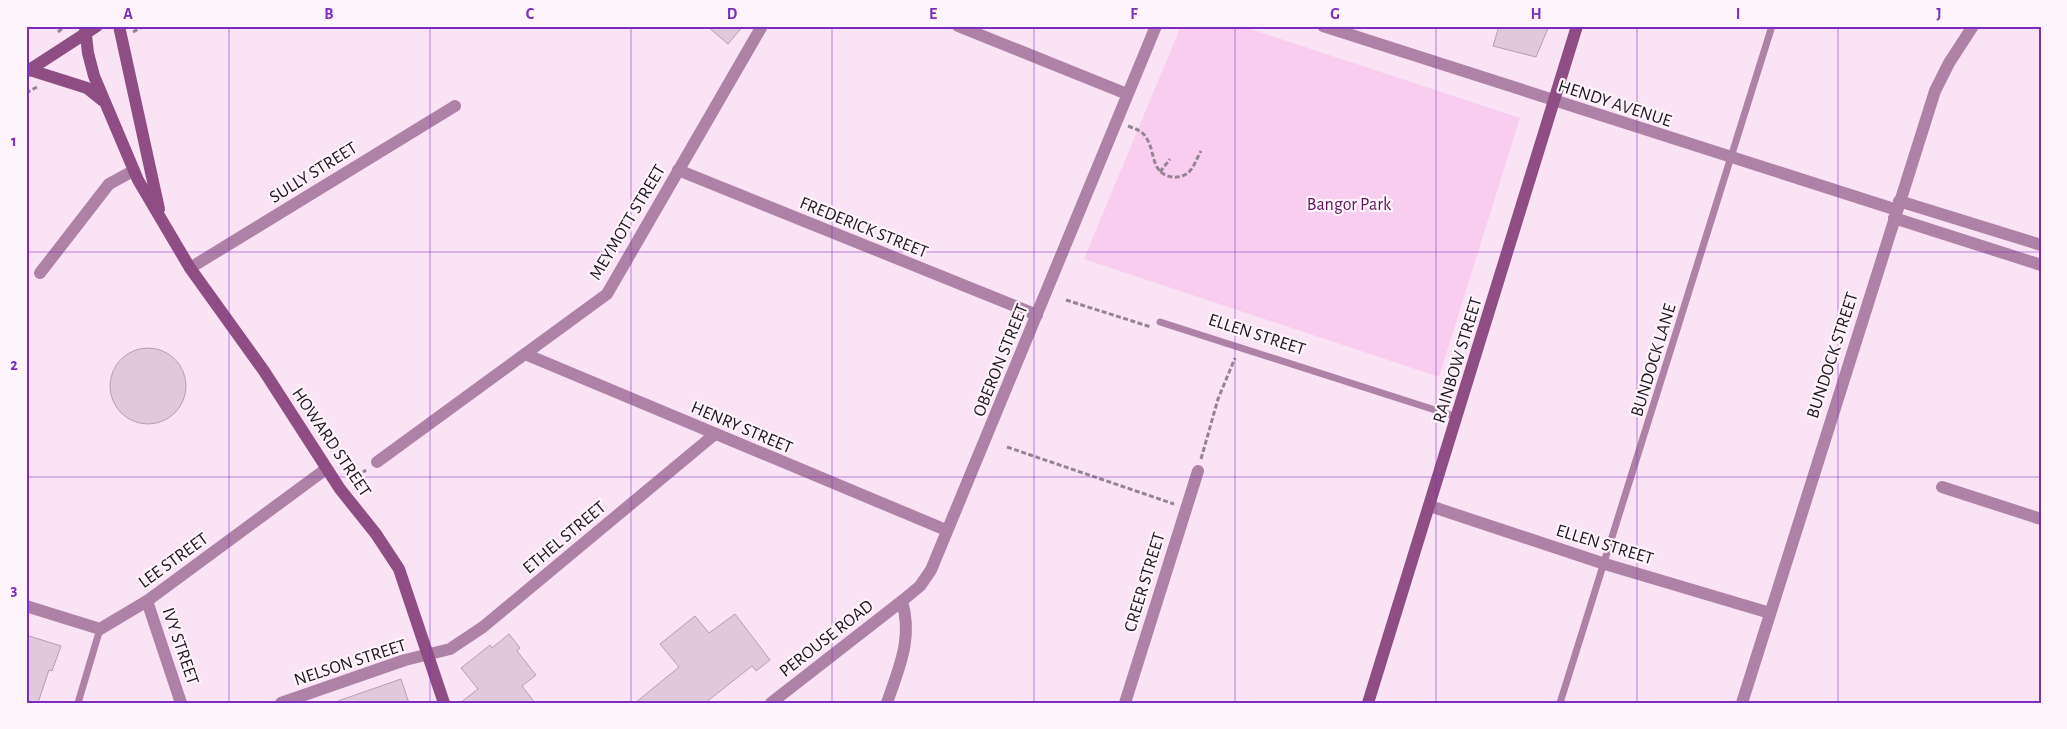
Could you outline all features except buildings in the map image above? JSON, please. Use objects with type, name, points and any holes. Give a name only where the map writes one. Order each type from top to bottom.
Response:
[{"type":"street","points":[[28,71],[85,31],[97,26]]},
{"type":"street","name":"HOWARD STREET","points":[[119,26],[151,165],[160,216]]},
{"type":"street","name":"MEYMOTT STREET","points":[[377,462],[607,294],[762,26]]},
{"type":"street","points":[[958,26],[1127,94]]},
{"type":"street","name":"OBERON STREET","points":[[902,601],[920,586],[931,570],[1156,26]]},
{"type":"street","name":"HENDY AVENUE","points":[[1323,26],[1554,102],[1897,210],[2041,245]]},
{"type":"street","name":"RAINBOW STREET","points":[[1368,703],[1577,26]]},
{"type":"street","name":"BUNDOCK STREET","points":[[1742,703],[1935,92],[1949,63],[1974,26]]},
{"type":"street","name":"HOWARD STREET","points":[[85,31],[91,66],[133,171],[190,268],[264,371],[326,469],[399,569],[430,656],[444,703]]},
{"type":"street","points":[[28,71],[87,88],[106,103]]},
{"type":"street","name":"SULLY STREET","points":[[190,268],[455,106]]},
{"type":"street","name":"FREDERICK STREET","points":[[678,170],[1037,315]]},
{"type":"street","points":[[40,272],[109,184],[133,171]]},
{"type":"street","name":"HENDY AVENUE","points":[[1897,210],[2041,265]]},
{"type":"street","name":"HENRY STREET","points":[[526,354],[946,530]]},
{"type":"street","name":"ETHEL STREET","points":[[430,656],[450,649],[483,627],[715,434]]},
{"type":"street","name":"LEE STREET","points":[[100,629],[147,601],[326,469]]},
{"type":"street","name":"CREER STREET","points":[[1125,703],[1198,471]]},
{"type":"street","points":[[1942,487],[2041,519]]},
{"type":"street","name":"ELLEN STREET","points":[[1430,506],[1605,564],[1770,613]]},
{"type":"street","name":"IVY STREET","points":[[147,601],[181,703]]},
{"type":"street","points":[[887,703],[906,648],[907,618],[902,601]]},
{"type":"street","name":"PEROUSE ROAD","points":[[771,703],[902,601]]},
{"type":"street","points":[[26,606],[100,629]]},
{"type":"street","name":"NELSON STREET","points":[[281,703],[405,660],[430,656]]},
{"type":"lane","name":"BUNDOCK LANE","points":[[1560,703],[1732,159],[1772,26]]},
{"type":"lane","name":"ELLEN STREET","points":[[1160,322],[1458,416]]},
{"type":"lane","points":[[78,703],[100,629]]},
{"type":"path","points":[[1116,121],[1141,131],[1147,138],[1155,165],[1160,172],[1168,177],[1182,176],[1193,167],[1200,151]]},
{"type":"path","points":[[1160,172],[1170,159]]},
{"type":"path","points":[[1198,471],[1218,399],[1235,358]]},
{"type":"path","points":[[1007,447],[1186,507]]},
{"type":"path","points":[[351,482],[377,462]]},
{"type":"green space","name":"Bangor Park","points":[[1181,26],[1241,26],[1520,118],[1439,377],[1084,259]]}]
